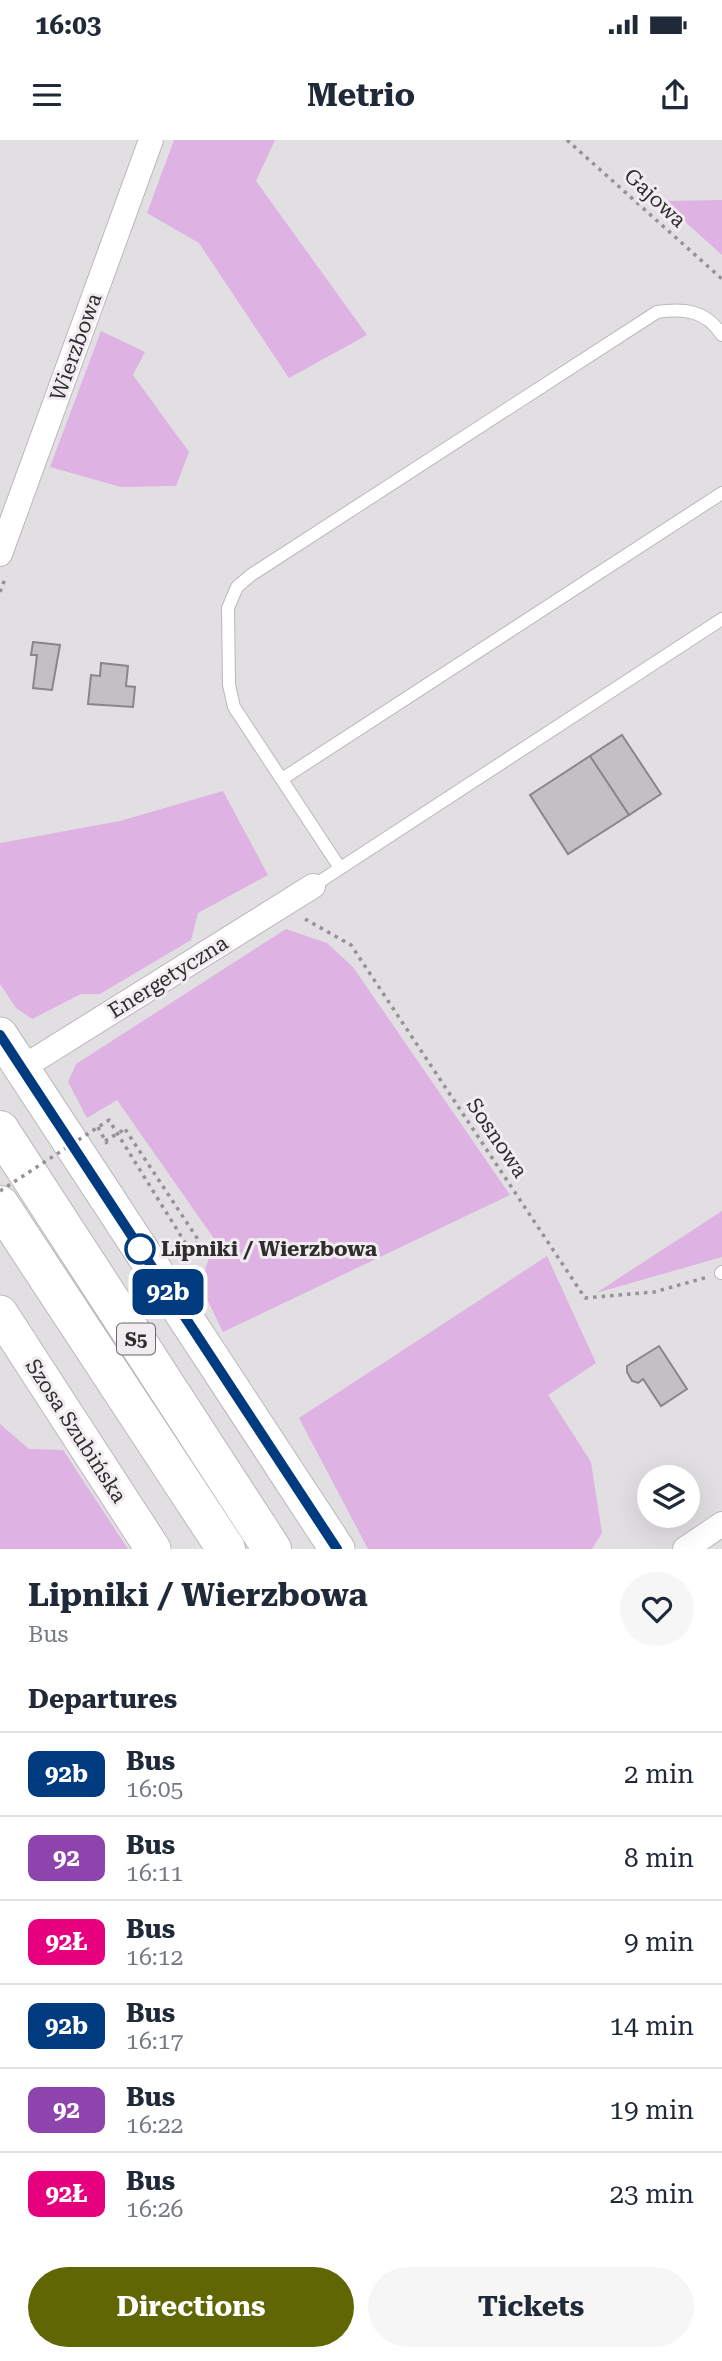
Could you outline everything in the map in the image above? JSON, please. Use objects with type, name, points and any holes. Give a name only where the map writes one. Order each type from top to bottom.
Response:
[{"type":"highway","name":"S5","points":[[0,1130],[272,1549]]},
{"type":"highway","name":"S5","points":[[0,1205],[226,1549]]},
{"type":"street","name":"Wierzbowa","points":[[0,554],[151,140]]},
{"type":"street","name":"Energetyczna","points":[[22,1068],[313,886]]},
{"type":"street","points":[[0,1035],[337,1549]]},
{"type":"street","name":"Szosa Szubińska","points":[[0,1313],[153,1549]]},
{"type":"street","points":[[685,1549],[722,1524]]},
{"type":"lane","points":[[340,868],[234,707],[229,685],[228,608],[237,587],[251,575],[657,312],[678,309],[697,313],[722,335]]},
{"type":"lane","points":[[282,779],[722,492]]},
{"type":"lane","points":[[313,886],[722,620]]},
{"type":"path","name":"Gajowa","points":[[567,140],[722,279]]},
{"type":"path","name":"Sosnowa","points":[[282,906],[351,945],[584,1297],[654,1292],[722,1273]]},
{"type":"path","points":[[0,1191],[109,1120],[189,1249],[199,1241],[125,1129],[103,1142]]},
{"type":"shaded area","points":[[174,140],[275,140],[256,181],[367,335],[289,378],[199,243],[147,213]]},
{"type":"shaded area","points":[[722,200],[722,255],[662,201]]},
{"type":"shaded area","points":[[101,331],[145,352],[133,375],[189,452],[176,486],[121,487],[50,467]]},
{"type":"shaded area","points":[[223,791],[268,875],[198,913],[191,940],[100,994],[81,994],[32,1019],[16,1008],[0,984],[0,843],[120,821]]},
{"type":"shaded area","points":[[286,929],[327,943],[353,967],[510,1195],[223,1332],[200,1285],[215,1240],[117,1100],[87,1118],[68,1082],[76,1064]]},
{"type":"shaded area","points":[[722,1211],[722,1257],[596,1293]]},
{"type":"shaded area","points":[[547,1256],[596,1363],[548,1395],[591,1462],[602,1533],[592,1549],[368,1549],[299,1418]]},
{"type":"shaded area","points":[[0,1424],[29,1449],[63,1450],[128,1549],[0,1549]]},
{"type":"building","points":[[33,642],[60,645],[52,690],[33,688],[37,655],[31,655]]},
{"type":"building","points":[[101,663],[128,666],[126,686],[135,687],[133,707],[88,704],[91,675],[100,676]]},
{"type":"building","points":[[622,735],[661,794],[629,815],[590,756]]},
{"type":"building","points":[[590,756],[629,815],[568,854],[530,795]]},
{"type":"building","points":[[659,1346],[687,1389],[661,1406],[643,1379],[638,1383],[632,1381],[627,1372],[627,1366]]},
{"type":"bus line","name":"92b","points":[[0,1035],[337,1549]]},
{"type":"place","name":"Lipniki / Wierzbowa","points":[[140,1249]]}]
